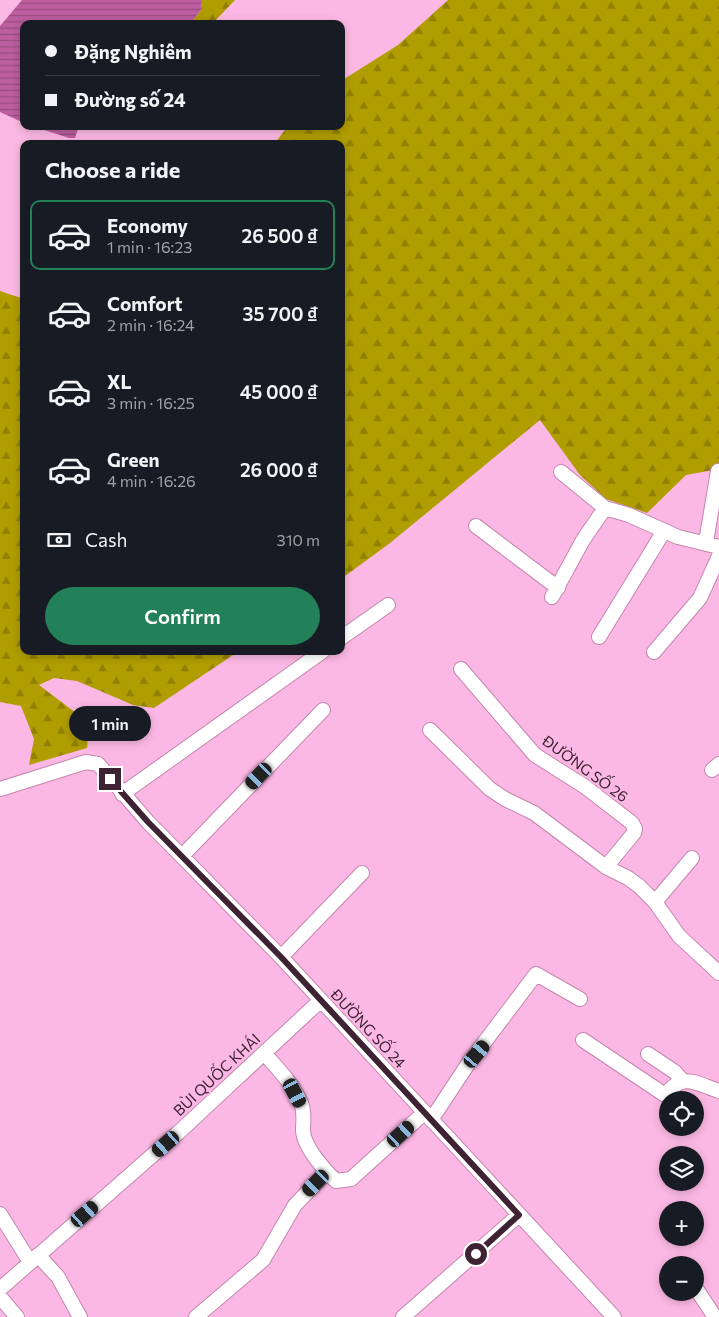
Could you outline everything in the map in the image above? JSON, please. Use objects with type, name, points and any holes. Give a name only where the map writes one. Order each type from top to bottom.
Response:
[{"type":"street","points":[[561,472],[605,508],[629,515],[664,532],[713,544],[718,471]]},
{"type":"street","points":[[476,526],[555,592],[583,540],[605,508]]},
{"type":"street","points":[[599,637],[664,532]]},
{"type":"street","points":[[654,652],[700,598],[719,556]]},
{"type":"street","points":[[345,635],[388,605]]},
{"type":"street","points":[[122,794],[317,655]]},
{"type":"street","name":"ĐƯỜNG SỐ 26","points":[[461,669],[534,755],[584,786],[632,823],[635,829],[634,833],[606,867]]},
{"type":"street","points":[[182,856],[323,710]]},
{"type":"street","points":[[430,730],[490,789],[505,799],[534,813],[606,867],[628,878],[655,902],[679,936],[719,973]]},
{"type":"street","name":"ĐƯỜNG SỐ 24","points":[[0,789],[78,764],[86,762],[98,764],[122,794],[281,957],[614,1317]]},
{"type":"street","points":[[655,902],[692,858]]},
{"type":"street","points":[[281,957],[362,873]]},
{"type":"street","points":[[264,1053],[289,1081],[302,1104],[305,1118],[304,1139],[326,1173],[336,1181],[351,1179],[427,1116],[536,974],[580,999]]},
{"type":"street","name":"BÙI QUỐC KHÁI","points":[[0,1289],[179,1132],[320,1001]]},
{"type":"street","points":[[583,1040],[665,1094],[674,1083],[682,1080]]},
{"type":"street","points":[[648,1054],[675,1072],[682,1080],[719,1091]]},
{"type":"street","points":[[196,1317],[263,1260],[295,1204],[326,1173]]},
{"type":"street","points":[[0,1214],[34,1258],[58,1277],[80,1317]]},
{"type":"street","points":[[403,1317],[519,1215]]},
{"type":"street","points":[[0,1298],[17,1317]]},
{"type":"street","points":[[704,1300],[716,1317]]},
{"type":"green space","points":[[202,0],[235,0],[216,20],[193,20],[201,10]]},
{"type":"green space","points":[[448,0],[719,0],[719,469],[686,475],[647,513],[606,499],[580,475],[540,420],[390,543],[345,576],[345,140],[277,140],[285,130],[345,130],[345,78],[398,45]]},
{"type":"green space","points":[[0,291],[20,298],[20,655],[233,655],[154,708],[133,705],[77,681],[54,678],[39,685],[80,716],[89,727],[87,748],[29,765],[34,739],[21,706],[0,702]]},
{"type":"shaded area","points":[[22,0],[202,0],[201,10],[193,20],[20,20],[20,121],[0,112],[0,26]]},
{"type":"shaded area","points":[[44,130],[78,130],[75,138],[69,138]]},
{"type":"route","points":[[110,779],[148,822],[281,957],[519,1215],[476,1254]]}]
